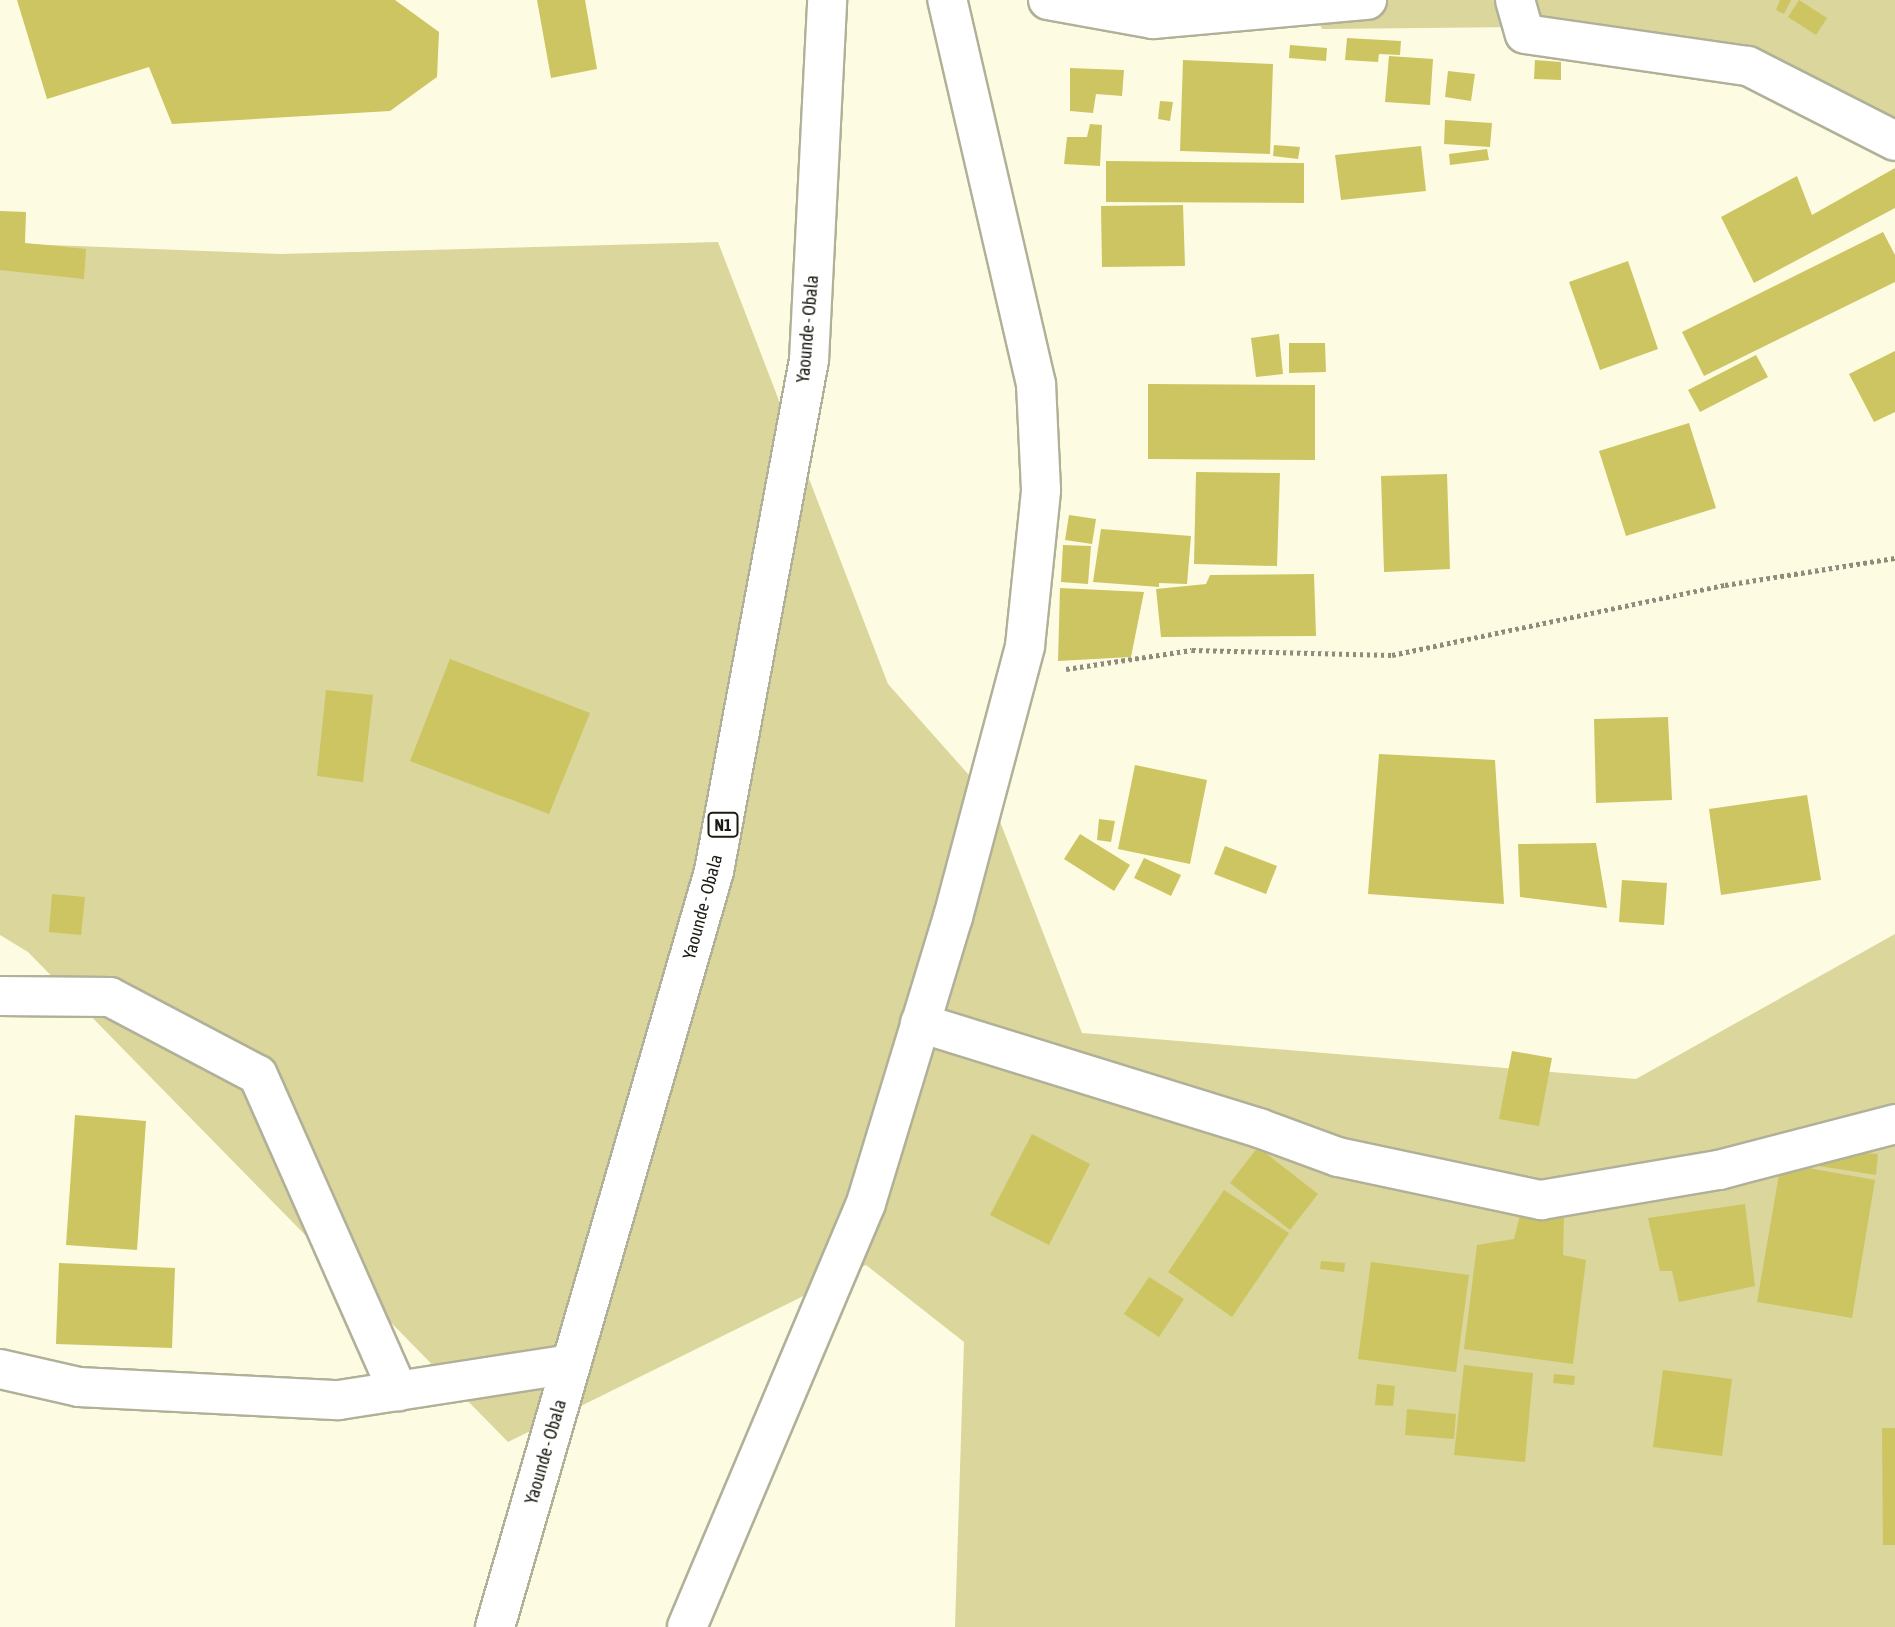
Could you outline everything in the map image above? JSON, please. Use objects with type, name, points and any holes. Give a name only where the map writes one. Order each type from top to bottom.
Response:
[{"type":"main road","name":"Yaounde - Obala","points":[[495,1627],[714,871],[808,360],[827,0]]},
{"type":"main road","points":[[687,1627],[866,1203],[920,1023],[1025,646],[1041,490],[1036,384],[947,0]]},
{"type":"main road","points":[[1049,0],[1153,19],[1367,0]]},
{"type":"main road","points":[[1515,0],[1525,34],[1748,66],[1895,141]]},
{"type":"main road","points":[[0,996],[110,997],[258,1076],[398,1391]]},
{"type":"main road","points":[[920,1023],[1259,1128],[1338,1157],[1541,1200],[1719,1170],[1895,1124]]},
{"type":"main road","points":[[0,1369],[79,1387],[339,1400],[571,1364]]},
{"type":"path","points":[[1017,677],[1192,650],[1391,655],[1725,585],[1895,558]]},
{"type":"shaded area","points":[[1309,0],[1895,0],[1895,148],[1749,70],[1521,27],[1322,29]]},
{"type":"shaded area","points":[[718,242],[888,684],[992,801],[1082,1033],[1636,1079],[1895,934],[1895,1627],[955,1627],[964,1342],[866,1265],[508,1442],[28,952],[0,935],[0,243],[281,254]]},
{"type":"building","points":[[17,0],[395,0],[439,32],[437,77],[390,111],[172,124],[149,67],[47,99]]},
{"type":"building","points":[[537,0],[585,0],[597,69],[551,78]]},
{"type":"building","points":[[1780,0],[1791,0],[1784,14],[1776,10]]},
{"type":"building","points":[[1799,0],[1827,18],[1816,35],[1788,17]]},
{"type":"building","points":[[1347,38],[1401,41],[1400,55],[1379,54],[1378,62],[1345,60]]},
{"type":"building","points":[[1290,45],[1327,48],[1326,61],[1289,58]]},
{"type":"building","points":[[1389,56],[1433,59],[1430,105],[1385,102]]},
{"type":"building","points":[[1183,60],[1273,64],[1270,154],[1180,151]]},
{"type":"building","points":[[1535,60],[1561,62],[1561,80],[1534,79]]},
{"type":"building","points":[[1070,68],[1124,70],[1122,96],[1096,94],[1093,113],[1070,111]]},
{"type":"building","points":[[1448,71],[1475,74],[1471,101],[1445,97]]},
{"type":"building","points":[[1160,101],[1173,102],[1170,121],[1158,119]]},
{"type":"building","points":[[1445,120],[1492,123],[1490,147],[1444,144]]},
{"type":"building","points":[[1090,124],[1102,125],[1100,166],[1064,164],[1067,137],[1087,137]]},
{"type":"building","points":[[1274,145],[1300,147],[1298,159],[1273,156]]},
{"type":"building","points":[[1421,146],[1426,191],[1341,200],[1335,155]]},
{"type":"building","points":[[1487,149],[1489,160],[1450,165],[1449,154]]},
{"type":"building","points":[[1106,161],[1304,163],[1304,203],[1106,202]]},
{"type":"building","points":[[1895,168],[1895,208],[1754,283],[1721,217],[1797,176],[1812,215]]},
{"type":"building","points":[[1183,205],[1185,266],[1102,267],[1101,206]]},
{"type":"building","points":[[0,211],[26,212],[25,243],[86,249],[84,279],[0,270]]},
{"type":"building","points":[[1883,232],[1895,255],[1895,282],[1704,376],[1682,332]]},
{"type":"building","points":[[1628,261],[1658,349],[1600,370],[1569,282]]},
{"type":"building","points":[[1279,334],[1283,374],[1256,377],[1251,338]]},
{"type":"building","points":[[1289,343],[1325,343],[1326,372],[1289,373]]},
{"type":"building","points":[[1895,351],[1895,412],[1874,422],[1849,374]]},
{"type":"building","points":[[1756,355],[1768,377],[1700,412],[1688,390]]},
{"type":"building","points":[[1148,384],[1315,385],[1315,460],[1148,459]]},
{"type":"building","points":[[1689,423],[1716,508],[1626,536],[1599,451]]},
{"type":"building","points":[[1196,472],[1280,473],[1277,566],[1194,564]]},
{"type":"building","points":[[1447,474],[1450,569],[1384,572],[1381,476]]},
{"type":"building","points":[[1069,515],[1096,519],[1092,544],[1065,540]]},
{"type":"building","points":[[1101,529],[1191,536],[1187,584],[1159,583],[1159,587],[1093,582]]},
{"type":"building","points":[[1063,545],[1091,546],[1088,584],[1061,582]]},
{"type":"building","points":[[1314,574],[1316,636],[1161,637],[1156,589],[1206,584],[1210,575]]},
{"type":"building","points":[[1060,588],[1144,592],[1131,657],[1058,661]]},
{"type":"building","points":[[450,659],[590,713],[549,814],[410,761]]},
{"type":"building","points":[[326,690],[373,695],[363,782],[317,776]]},
{"type":"building","points":[[1668,717],[1672,800],[1596,803],[1594,719]]},
{"type":"building","points":[[1379,754],[1495,760],[1504,904],[1368,894]]},
{"type":"building","points":[[1135,765],[1207,780],[1190,864],[1118,849]]},
{"type":"building","points":[[1807,795],[1821,880],[1721,895],[1709,809]]},
{"type":"building","points":[[1099,819],[1115,821],[1111,842],[1097,840]]},
{"type":"building","points":[[1080,834],[1130,865],[1114,891],[1064,859]]},
{"type":"building","points":[[1596,843],[1607,908],[1520,897],[1518,844]]},
{"type":"building","points":[[1225,846],[1277,866],[1266,894],[1214,874]]},
{"type":"building","points":[[1144,858],[1181,875],[1171,896],[1134,878]]},
{"type":"building","points":[[1622,880],[1667,883],[1664,925],[1619,922]]},
{"type":"building","points":[[52,894],[85,897],[81,935],[49,932]]},
{"type":"building","points":[[1512,1051],[1552,1058],[1539,1126],[1499,1119]]},
{"type":"building","points":[[75,1115],[146,1121],[137,1250],[66,1245]]},
{"type":"building","points":[[1032,1134],[1090,1164],[1049,1245],[990,1215]]},
{"type":"building","points":[[1258,1147],[1318,1194],[1290,1230],[1230,1183]]},
{"type":"building","points":[[1845,1152],[1878,1154],[1876,1175],[1806,1164]]},
{"type":"building","points":[[1781,1163],[1875,1180],[1852,1318],[1757,1302]]},
{"type":"building","points":[[1224,1190],[1289,1233],[1232,1317],[1168,1272]]},
{"type":"building","points":[[1745,1204],[1755,1286],[1679,1302],[1672,1271],[1660,1271],[1648,1218]]},
{"type":"building","points":[[1521,1211],[1564,1213],[1563,1255],[1586,1260],[1573,1364],[1464,1349],[1477,1245],[1514,1239]]},
{"type":"building","points":[[1321,1261],[1345,1263],[1344,1272],[1320,1269]]},
{"type":"building","points":[[1371,1262],[1469,1275],[1456,1372],[1358,1359]]},
{"type":"building","points":[[59,1263],[175,1268],[172,1348],[56,1344]]},
{"type":"building","points":[[1149,1277],[1184,1299],[1159,1337],[1124,1314]]},
{"type":"building","points":[[1464,1365],[1533,1373],[1525,1462],[1454,1455]]},
{"type":"building","points":[[1663,1370],[1732,1379],[1722,1456],[1653,1447]]},
{"type":"building","points":[[1554,1374],[1575,1376],[1574,1385],[1553,1383]]},
{"type":"building","points":[[1377,1384],[1395,1386],[1393,1406],[1375,1405]]},
{"type":"building","points":[[1407,1409],[1456,1414],[1454,1439],[1405,1435]]},
{"type":"building","points":[[1882,1428],[1895,1428],[1895,1545],[1883,1545]]}]
